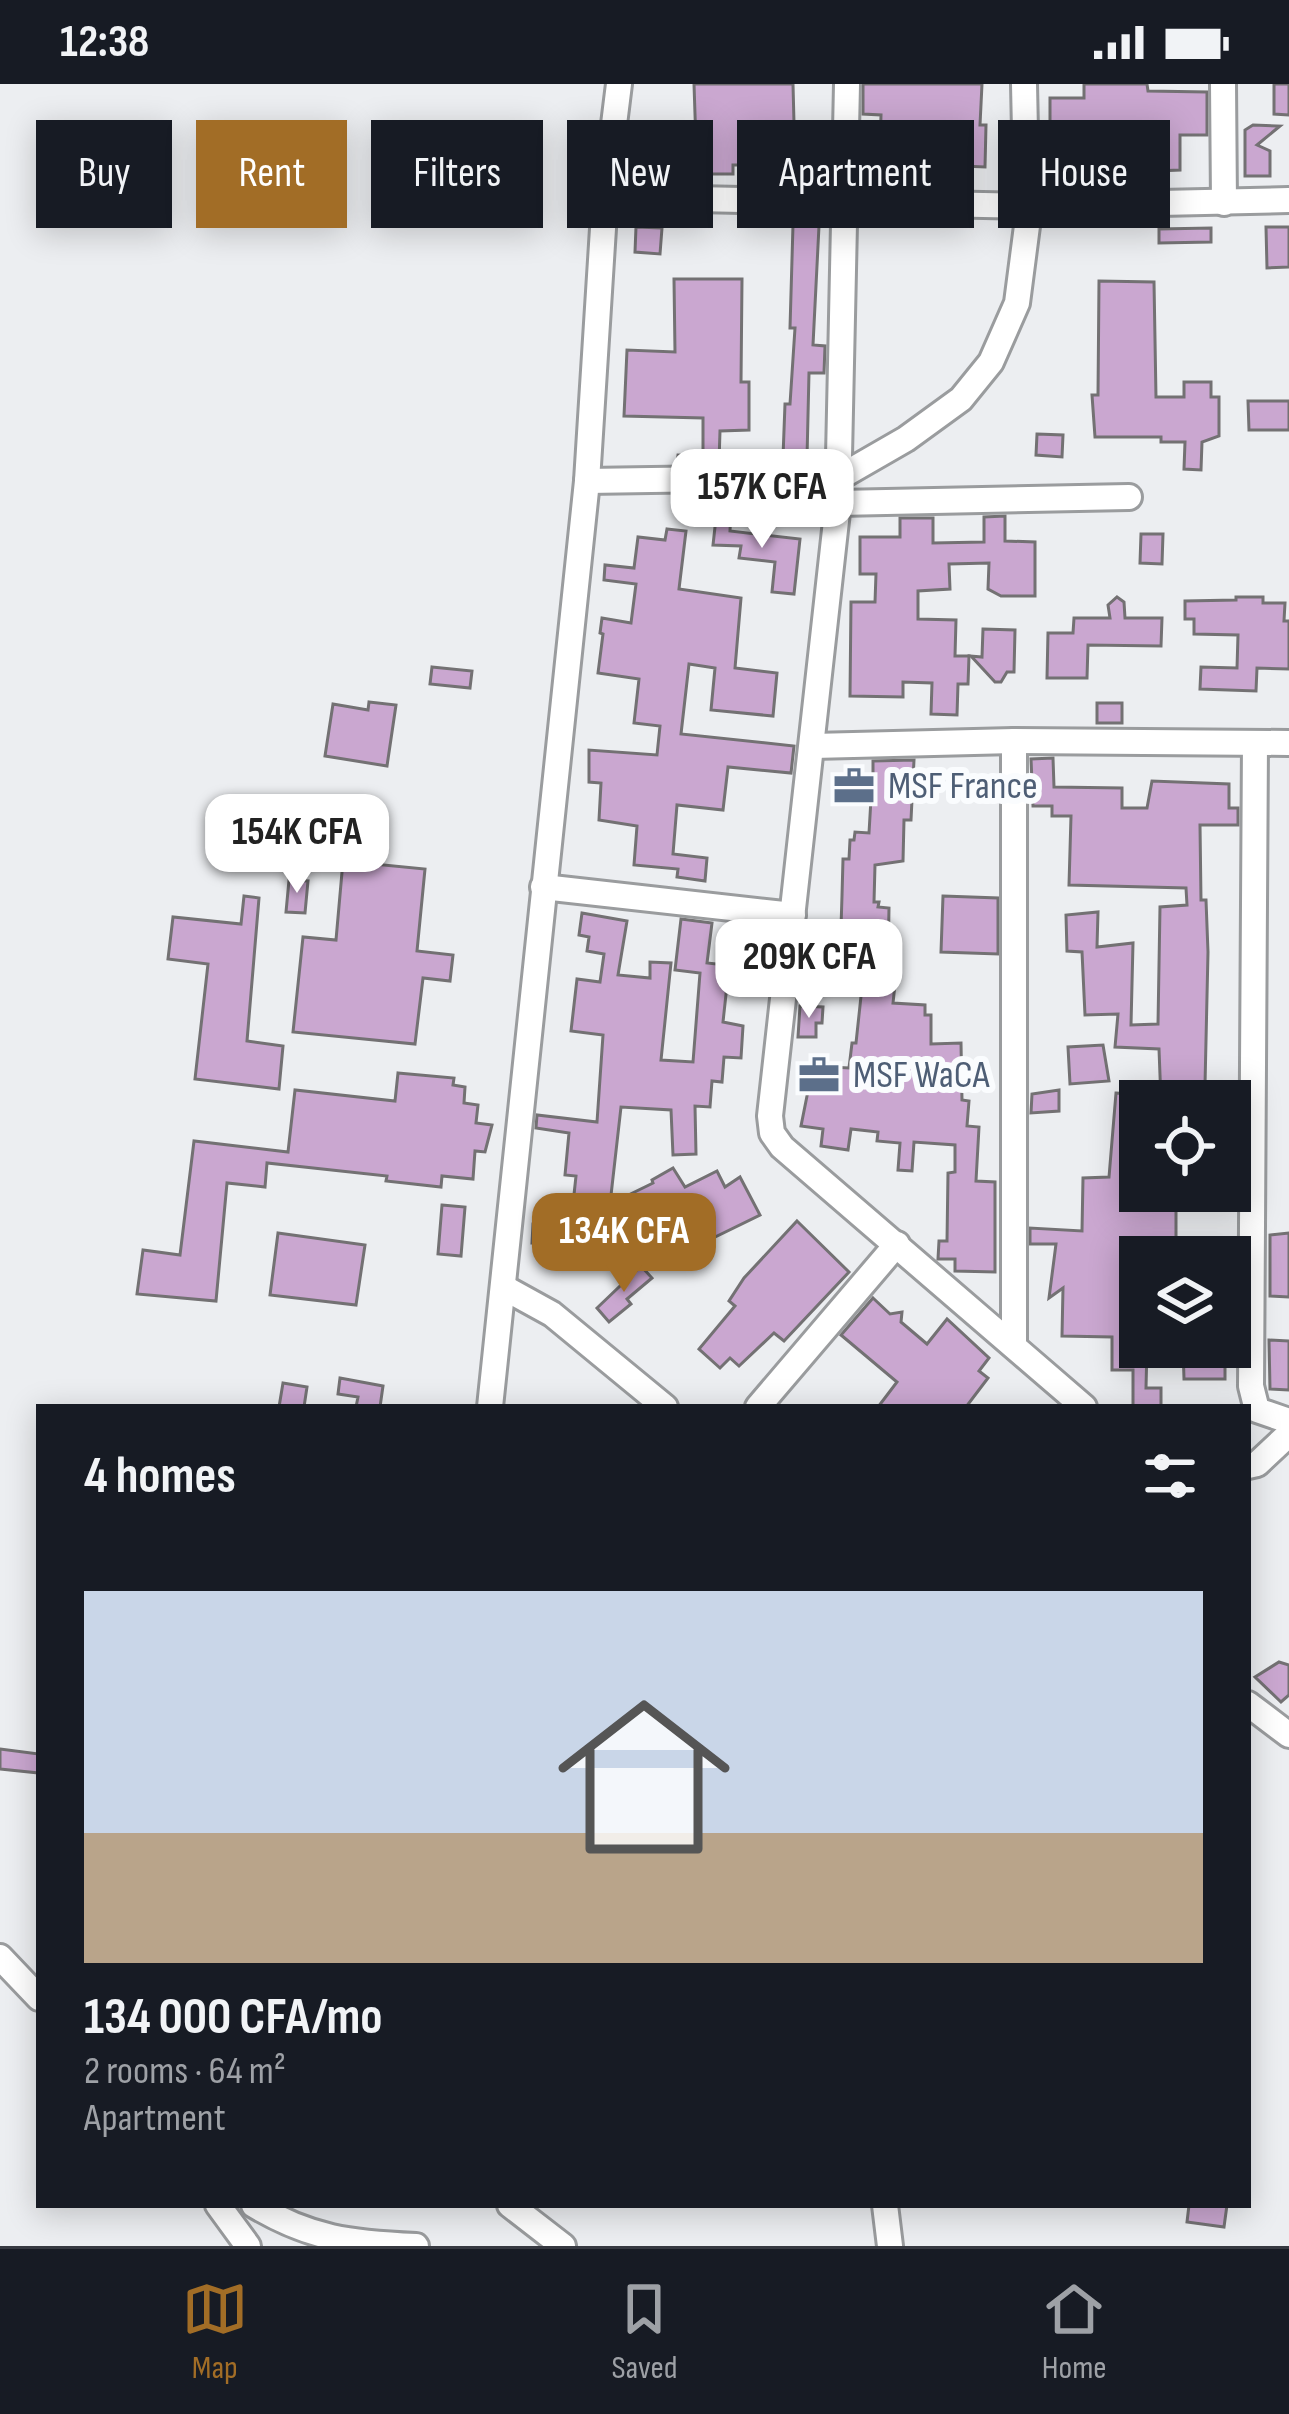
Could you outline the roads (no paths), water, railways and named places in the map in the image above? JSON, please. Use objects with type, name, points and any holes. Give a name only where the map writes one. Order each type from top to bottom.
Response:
[{"type":"street","points":[[615,120],[619,84]]},
{"type":"street","points":[[846,120],[847,84]]},
{"type":"street","points":[[1024,84],[1025,120]]},
{"type":"street","points":[[1223,84],[1224,202]]},
{"type":"street","points":[[1170,203],[1289,200]]},
{"type":"street","points":[[490,1404],[587,482],[603,228]]},
{"type":"street","points":[[844,228],[839,490],[770,1116],[772,1133],[782,1147],[1081,1404]]},
{"type":"street","points":[[839,490],[962,399],[991,362],[1017,303],[1024,228]]},
{"type":"street","points":[[587,482],[1130,497]]},
{"type":"street","points":[[813,746],[1015,741],[1289,743]]},
{"type":"street","points":[[1014,1346],[1015,741]]},
{"type":"street","points":[[1255,743],[1251,1386],[1257,1409],[1289,1420]]},
{"type":"street","points":[[543,887],[793,915]]},
{"type":"street","points":[[761,1404],[897,1244]]},
{"type":"street","points":[[503,1286],[552,1314],[661,1404]]},
{"type":"street","points":[[1251,1466],[1289,1434]]},
{"type":"street","points":[[1251,1707],[1289,1735]]},
{"type":"street","points":[[0,1957],[36,1995]]},
{"type":"street","points":[[220,2208],[248,2246]]},
{"type":"street","points":[[258,2208],[298,2240],[416,2246]]},
{"type":"street","points":[[513,2208],[562,2246]]},
{"type":"street","points":[[885,2208],[890,2246]]},
{"type":"street","points":[[540,2246],[562,2246]]},
{"type":"place","name":"MSF France","points":[[854,786]]},
{"type":"place","name":"MSF WaCA","points":[[819,1075]]}]
